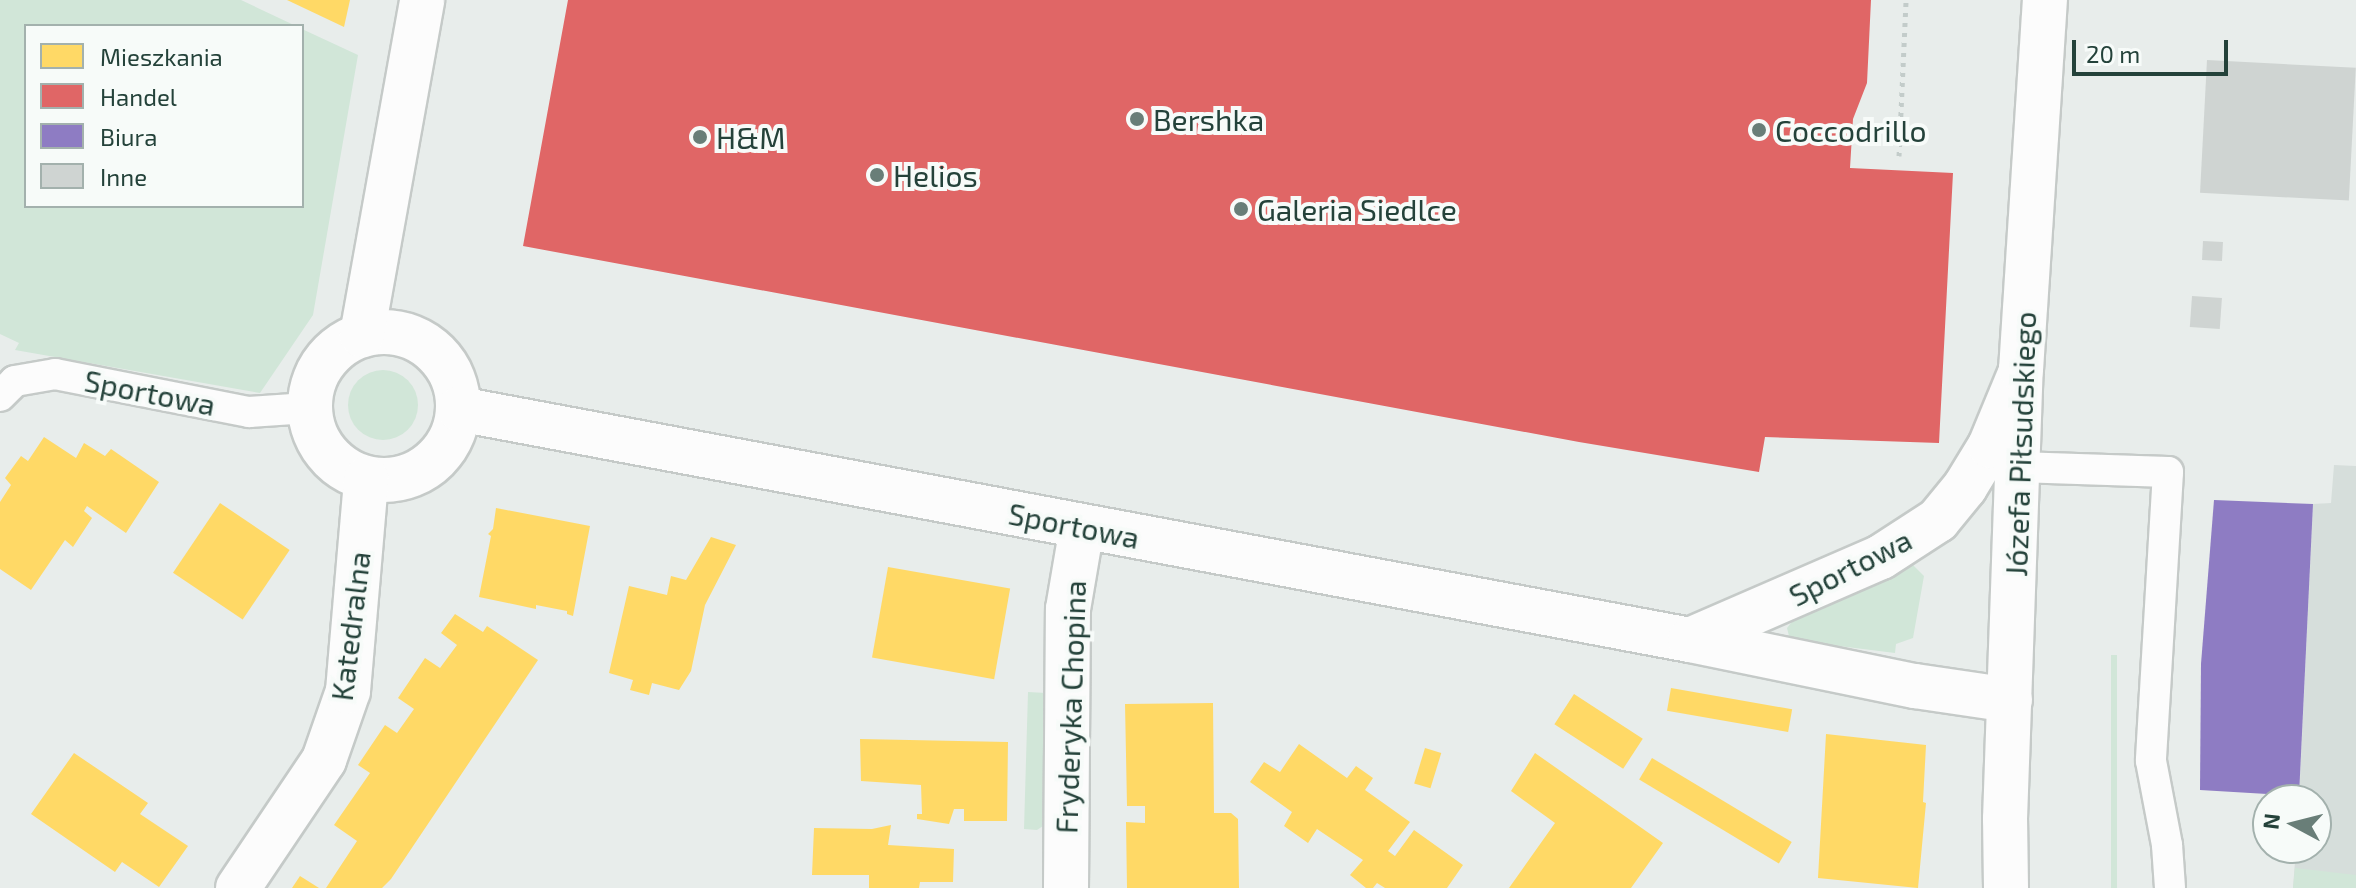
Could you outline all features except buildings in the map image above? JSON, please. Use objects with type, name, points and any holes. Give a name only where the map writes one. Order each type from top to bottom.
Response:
[{"type":"street","points":[[362,335],[422,0]]},
{"type":"street","name":"Józefa Piłsudskiego","points":[[2006,888],[2021,370],[2045,0]]},
{"type":"street","points":[[385,332],[408,336],[429,347],[446,365],[455,386],[459,409],[449,440],[429,466],[409,476],[388,481],[366,479],[346,471],[328,456],[316,436],[308,408],[318,373],[328,357],[362,335],[385,332]]},
{"type":"street","name":"Sportowa","points":[[1690,640],[1881,557],[1938,520],[1965,487],[1990,446],[2021,370]]},
{"type":"street","name":"Sportowa","points":[[459,409],[1690,640],[1915,686],[2010,700]]},
{"type":"street","name":"Katedralna","points":[[238,888],[324,760],[348,691],[366,479]]},
{"type":"street","name":"Fryderyka Chopina","points":[[1066,888],[1068,609],[1082,527]]},
{"type":"lane","name":"Sportowa","points":[[0,396],[15,381],[55,374],[249,412],[308,408]]},
{"type":"lane","points":[[2018,467],[2168,472],[2151,761],[2167,845],[2170,888]]},
{"type":"path","points":[[1899,156],[1906,0]]},
{"type":"shaded area","points":[[2334,465],[2356,466],[2356,888],[2293,888],[2295,864],[2332,864],[2332,784],[2300,784],[2313,504],[2331,503]]},
{"type":"green space","points":[[0,0],[241,0],[292,24],[24,24],[24,208],[304,208],[304,30],[358,55],[313,315],[260,393],[15,350],[19,343],[0,334]]},
{"type":"green space","points":[[383,370],[408,380],[418,405],[408,430],[383,440],[358,430],[348,405],[358,380]]},
{"type":"green space","points":[[1911,563],[1924,576],[1913,638],[1896,644],[1895,653],[1799,641],[1789,636],[1787,628],[1794,619]]},
{"type":"green space","points":[[2111,655],[2117,655],[2117,888],[2111,888]]},
{"type":"green space","points":[[1028,692],[1046,693],[1046,824],[1037,830],[1024,829]]},
{"type":"green space","points":[[2295,868],[2356,875],[2356,888],[2293,888]]},
{"type":"place","name":"Bershka","points":[[1137,119]]},
{"type":"place","name":"Coccodrillo","points":[[1759,130]]},
{"type":"place","name":"H&M","points":[[700,137]]},
{"type":"place","name":"Helios","points":[[877,175]]},
{"type":"place","name":"Galeria Siedlce","points":[[1241,209]]}]
